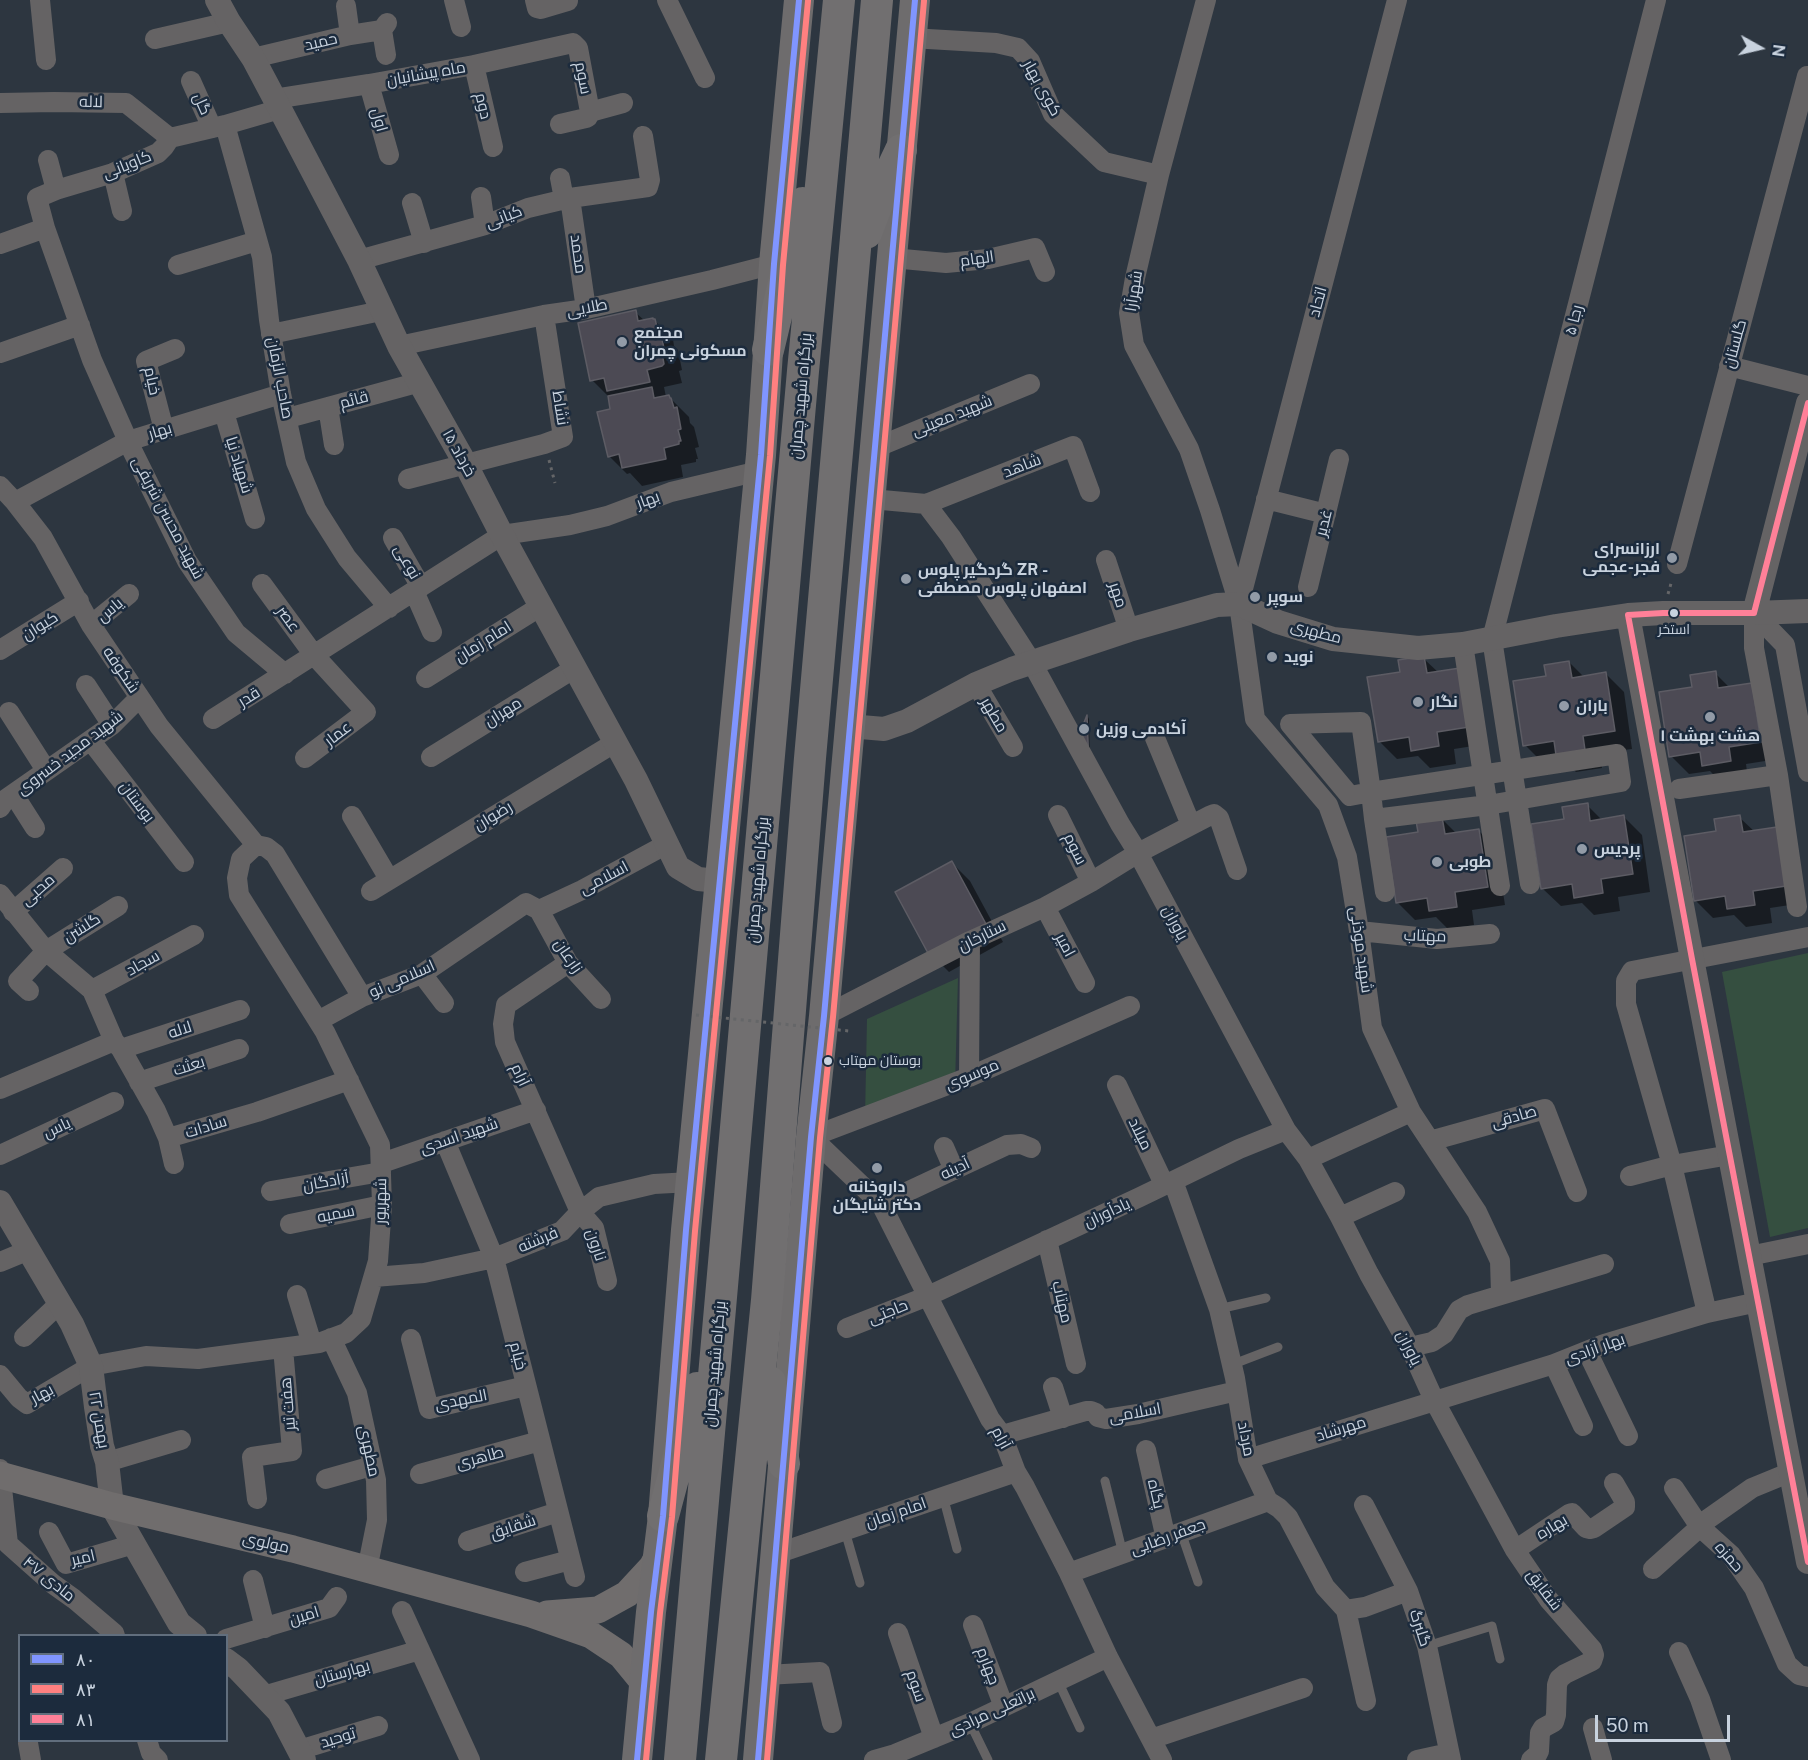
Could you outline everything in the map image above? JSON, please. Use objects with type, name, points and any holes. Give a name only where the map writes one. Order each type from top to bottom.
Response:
[{"type":"highway","name":"بزرگراه شهید چمران","points":[[680,1760],[803,371],[839,0]]},
{"type":"highway","points":[[722,1760],[763,1344],[810,758],[877,0]]},
{"type":"highway","points":[[768,350],[831,82]]},
{"type":"highway","points":[[852,271],[884,186],[901,150]]},
{"type":"highway","points":[[663,1516],[720,1297]]},
{"type":"highway","points":[[763,1344],[784,1464]]},
{"type":"main road","points":[[637,1760],[663,1516],[691,1182],[759,471],[774,264],[799,0]]},
{"type":"main road","points":[[758,1760],[811,1137],[824,1016],[915,0]]},
{"type":"main road","name":"مولوی","points":[[0,1473],[112,1506],[293,1549],[531,1614],[591,1635],[621,1655],[644,1683]]},
{"type":"main road","name":"مولوی","points":[[531,1614],[598,1610],[627,1594],[658,1556]]},
{"type":"street","points":[[39,0],[46,60]]},
{"type":"street","name":"۱۵ خرداد","points":[[217,0],[253,58],[359,260],[399,346],[616,742],[678,867],[698,879],[720,881]]},
{"type":"street","points":[[454,0],[461,27]]},
{"type":"street","points":[[535,0],[537,8],[541,9],[568,1]]},
{"type":"street","name":"شهرآرا","points":[[1206,0],[1159,175],[1129,313],[1134,345],[1189,449],[1239,604]]},
{"type":"street","name":"اتحاد","points":[[1239,604],[1397,0]]},
{"type":"street","name":"رجا ۵","points":[[1492,639],[1656,0]]},
{"type":"street","points":[[674,2],[705,78]]},
{"type":"street","points":[[346,6],[350,35]]},
{"type":"street","points":[[155,39],[229,22]]},
{"type":"street","name":"حمید","points":[[253,58],[385,26],[386,55]]},
{"type":"street","name":"کوی بهار","points":[[911,38],[996,43],[1018,48],[1030,62],[1053,114],[1104,162],[1159,175]]},
{"type":"street","name":"ماه پیشانیان","points":[[277,104],[576,44]]},
{"type":"street","name":"سوم","points":[[576,44],[590,112]]},
{"type":"street","name":"دوم","points":[[474,65],[493,147]]},
{"type":"street","name":"گلستان","points":[[1677,564],[1807,76]]},
{"type":"street","name":"گل","points":[[191,81],[219,126]]},
{"type":"street","name":"اول","points":[[369,84],[389,155]]},
{"type":"street","name":"لاله","points":[[0,102],[126,104],[170,138]]},
{"type":"street","points":[[560,124],[586,118],[590,112],[623,103]]},
{"type":"street","name":"کاویانی","points":[[37,198],[113,172],[158,153],[170,138],[219,126],[277,104]]},
{"type":"street","name":"صاحب الزمان","points":[[219,126],[262,257],[271,334],[296,462],[316,509],[347,558],[389,608]]},
{"type":"street","name":"کیانی","points":[[359,260],[485,225],[528,208],[567,199],[648,186],[650,184],[643,136]]},
{"type":"street","points":[[48,160],[56,190]]},
{"type":"street","points":[[113,172],[122,211]]},
{"type":"street","name":"محمد","points":[[560,178],[567,199],[586,309]]},
{"type":"street","points":[[481,197],[485,225]]},
{"type":"street","name":"شهید محسن شریفی","points":[[37,198],[45,228],[92,360],[128,441],[187,561],[236,633],[285,674]]},
{"type":"street","points":[[412,204],[424,243]]},
{"type":"street","points":[[0,244],[45,228]]},
{"type":"street","points":[[178,265],[257,241]]},
{"type":"street","name":"الهام","points":[[892,258],[946,263],[988,259],[1035,248],[1045,272]]},
{"type":"street","name":"طلایی","points":[[399,346],[544,315],[586,309],[774,264]]},
{"type":"street","points":[[271,334],[381,311]]},
{"type":"street","name":"نشاط","points":[[465,463],[544,444],[563,437],[544,315]]},
{"type":"street","points":[[0,353],[80,325]]},
{"type":"street","name":"خیام","points":[[164,430],[146,361],[175,349]]},
{"type":"street","points":[[1729,366],[1808,386]]},
{"type":"street","name":"قائم","points":[[288,418],[420,382]]},
{"type":"street","name":"شهید معینی","points":[[874,448],[1030,384]]},
{"type":"street","name":"بهار","points":[[15,502],[128,441],[281,394]]},
{"type":"street","points":[[1797,907],[1778,775],[1754,648],[1754,613],[1808,403]]},
{"type":"street","points":[[328,407],[334,445]]},
{"type":"street","name":"شهیاد نیا","points":[[224,412],[255,519]]},
{"type":"street","name":"شاهد","points":[[926,504],[1073,446],[1090,492]]},
{"type":"street","name":"غدیر","points":[[1308,587],[1340,459]]},
{"type":"street","points":[[408,479],[465,463]]},
{"type":"street","name":"بهار","points":[[502,535],[570,525],[607,516],[670,492],[759,471]]},
{"type":"street","name":"شکوفه","points":[[0,487],[43,538],[91,625],[159,726],[256,845]]},
{"type":"street","points":[[871,498],[926,504]]},
{"type":"street","points":[[1266,499],[1326,514]]},
{"type":"street","name":"یاوران","points":[[926,504],[951,537],[1031,661],[1138,853],[1286,1130],[1308,1159],[1340,1217],[1410,1347],[1434,1400]]},
{"type":"street","points":[[285,674],[502,535]]},
{"type":"street","name":"نوعی","points":[[393,538],[417,589],[432,632]]},
{"type":"street","name":"مهر","points":[[1106,560],[1129,630]]},
{"type":"street","name":"عصر","points":[[262,584],[314,655]]},
{"type":"street","name":"یاس","points":[[91,625],[129,594]]},
{"type":"street","name":"کیوان","points":[[0,650],[79,601]]},
{"type":"street","points":[[849,726],[884,729],[907,721],[976,684],[1031,661],[1217,605],[1239,604]]},
{"type":"street","name":"مطهری","points":[[1239,604],[1278,622],[1332,639],[1418,648],[1462,645],[1556,626],[1628,615],[1808,611]]},
{"type":"street","name":"شهید موذنی","points":[[1239,604],[1255,719],[1328,805],[1347,857],[1372,1028],[1411,1112],[1482,1222],[1500,1261],[1501,1294]]},
{"type":"street","name":"امام زمان","points":[[426,678],[541,606]]},
{"type":"street","points":[[1754,613],[1785,645],[1808,774]]},
{"type":"street","points":[[1628,615],[1808,1562]]},
{"type":"street","points":[[1492,639],[1530,884]]},
{"type":"street","points":[[1462,645],[1500,886]]},
{"type":"street","name":"عمار","points":[[305,758],[366,712],[314,655]]},
{"type":"street","name":"مهران","points":[[431,757],[575,668]]},
{"type":"street","name":"قدر","points":[[213,719],[285,674]]},
{"type":"street","name":"مطهر","points":[[976,684],[1013,747]]},
{"type":"street","points":[[86,685],[111,725]]},
{"type":"street","name":"شهید مجید خسروی","points":[[7,801],[46,770],[91,741],[140,698]]},
{"type":"street","points":[[9,712],[46,770]]},
{"type":"street","points":[[1374,819],[1488,805],[1621,782],[1617,754],[1371,792],[1350,796],[1290,724],[1361,722],[1371,792],[1374,819],[1385,892]]},
{"type":"street","points":[[1155,738],[1191,825]]},
{"type":"street","name":"بوستان","points":[[91,741],[184,862]]},
{"type":"street","name":"رضوان","points":[[371,891],[616,742]]},
{"type":"street","points":[[1679,789],[1778,775]]},
{"type":"street","points":[[7,801],[34,828]]},
{"type":"street","name":"ستارخان","points":[[824,1016],[1045,907],[1138,853],[1214,814],[1219,818],[1237,870]]},
{"type":"street","name":"سوم","points":[[1058,815],[1091,882]]},
{"type":"street","points":[[352,816],[389,879]]},
{"type":"street","name":"اسلامی","points":[[539,910],[582,890],[667,844]]},
{"type":"street","name":"اسلامی نو","points":[[256,845],[266,847],[275,854],[362,997],[422,974],[525,903],[539,910]]},
{"type":"street","name":"شهریور","points":[[91,1366],[146,1356],[198,1359],[283,1348],[322,1341],[346,1333],[361,1319],[378,1261],[382,1205],[380,1145],[318,1022],[239,895],[237,878],[241,859],[256,845]]},
{"type":"street","name":"محبی","points":[[13,912],[63,868]]},
{"type":"street","name":"سادات","points":[[0,894],[46,951],[92,990],[118,1045],[156,1111],[168,1138],[257,1112],[349,1080]]},
{"type":"street","name":"گلشن","points":[[29,991],[18,981],[46,951],[118,906]]},
{"type":"street","name":"امیر","points":[[1045,907],[1085,983]]},
{"type":"street","name":"زارعان","points":[[539,910],[568,963],[601,999]]},
{"type":"street","name":"مهتاب","points":[[1359,931],[1437,939],[1490,934]]},
{"type":"street","name":"سجاد","points":[[92,990],[194,935]]},
{"type":"street","points":[[1707,1313],[1672,1165],[1626,1004],[1626,981],[1632,971],[1808,937]]},
{"type":"street","points":[[969,1077],[970,942]]},
{"type":"street","name":"آرام","points":[[568,963],[506,1005],[502,1024],[505,1042],[580,1212]]},
{"type":"street","points":[[422,974],[444,1003]]},
{"type":"street","points":[[318,1022],[362,997]]},
{"type":"street","name":"موسوی","points":[[811,1137],[969,1077],[1130,1006]]},
{"type":"street","name":"لاله","points":[[118,1045],[240,1010]]},
{"type":"street","points":[[0,1089],[118,1045]]},
{"type":"street","name":"بعثت","points":[[139,1082],[239,1049]]},
{"type":"street","name":"میلاد","points":[[1116,1085],[1168,1183]]},
{"type":"street","name":"یاس","points":[[0,1155],[114,1102]]},
{"type":"street","name":"صادقی","points":[[1430,1141],[1545,1109],[1577,1192]]},
{"type":"street","name":"شهید اسدی","points":[[382,1167],[445,1141],[536,1110]]},
{"type":"street","points":[[1308,1159],[1411,1112]]},
{"type":"street","name":"یادآوران","points":[[928,1296],[1239,1149],[1286,1130]]},
{"type":"street","name":"آرام","points":[[811,1137],[881,1204],[990,1419],[1002,1436],[1016,1472],[1162,1760]]},
{"type":"street","points":[[168,1138],[174,1164]]},
{"type":"street","name":"خیام","points":[[445,1141],[494,1258],[572,1569],[525,1572]]},
{"type":"street","name":"آدینه","points":[[881,1204],[1007,1144],[1021,1144],[1031,1148]]},
{"type":"street","points":[[944,1147],[954,1170]]},
{"type":"street","points":[[1630,1176],[1672,1165],[1730,1155]]},
{"type":"street","name":"آزادگان","points":[[271,1191],[382,1167]]},
{"type":"street","name":"فرشته","points":[[374,1277],[424,1273],[494,1258],[562,1231],[580,1212],[599,1197],[654,1184],[691,1182]]},
{"type":"street","name":"مرداد","points":[[1168,1183],[1219,1309],[1237,1391],[1248,1459],[1268,1502],[1288,1516],[1325,1587],[1346,1610]]},
{"type":"street","points":[[1340,1217],[1395,1192]]},
{"type":"street","name":"۲۲ بهمن","points":[[0,1202],[60,1304],[91,1366],[112,1506],[179,1623],[194,1634]]},
{"type":"street","name":"سمیه","points":[[290,1224],[382,1205]]},
{"type":"street","name":"نارون","points":[[580,1212],[594,1228],[607,1281]]},
{"type":"street","name":"مهتاب","points":[[1047,1240],[1076,1364]]},
{"type":"street","points":[[1749,1256],[1808,1244]]},
{"type":"street","points":[[0,1262],[28,1250]]},
{"type":"street","points":[[1410,1347],[1432,1342],[1444,1334],[1459,1310],[1464,1307],[1604,1264]]},
{"type":"street","name":"مطهری","points":[[297,1295],[322,1341],[357,1393],[376,1480],[377,1520],[367,1570]]},
{"type":"street","name":"حاجتی","points":[[847,1328],[928,1296]]},
{"type":"street","name":"بهار آزادی","points":[[1434,1400],[1554,1364],[1604,1344],[1707,1313],[1758,1302]]},
{"type":"street","points":[[24,1337],[60,1304]]},
{"type":"street","name":"المهدی","points":[[411,1339],[429,1409],[526,1386]]},
{"type":"street","name":"هفت تیر","points":[[257,1498],[252,1457],[292,1451],[283,1348]]},
{"type":"street","points":[[1587,1351],[1628,1436]]},
{"type":"street","points":[[1554,1364],[1583,1426]]},
{"type":"street","name":"بهار","points":[[0,1376],[27,1404],[91,1366]]},
{"type":"street","points":[[1053,1387],[1063,1418]]},
{"type":"street","name":"اسلامی","points":[[1002,1436],[1091,1411],[1102,1419],[1138,1414],[1237,1391]]},
{"type":"street","name":"مهرشاد","points":[[1248,1459],[1434,1400]]},
{"type":"street","name":"شقایق","points":[[1434,1400],[1515,1550],[1549,1600],[1592,1649],[1594,1655],[1592,1661],[1559,1679],[1557,1716],[1554,1722],[1543,1728],[1540,1733],[1539,1751],[1531,1760]]},
{"type":"street","points":[[107,1462],[181,1440]]},
{"type":"street","name":"طاهری","points":[[420,1474],[540,1442]]},
{"type":"street","name":"پگاه","points":[[1146,1450],[1173,1536]]},
{"type":"street","points":[[326,1479],[372,1466]]},
{"type":"street","name":"امام زمان","points":[[776,1554],[1016,1472]]},
{"type":"street","name":"حمزه","points":[[1791,1472],[1752,1488],[1700,1527],[1731,1555],[1754,1588],[1787,1664],[1799,1675],[1808,1677]]},
{"type":"street","name":"مادی ۴۷","points":[[0,1473],[8,1544],[114,1634]]},
{"type":"street","name":"بهاره","points":[[1515,1550],[1569,1514],[1590,1529],[1625,1508],[1625,1502],[1614,1483]]},
{"type":"street","points":[[1653,1569],[1700,1527],[1674,1488]]},
{"type":"street","name":"جعفر رضایی","points":[[1069,1574],[1268,1502]]},
{"type":"street","name":"گلبرگ","points":[[1364,1505],[1408,1591],[1427,1646],[1450,1756]]},
{"type":"street","name":"شقایق","points":[[468,1541],[558,1512]]},
{"type":"street","name":"امیر","points":[[49,1532],[66,1564],[134,1544]]},
{"type":"street","points":[[253,1580],[265,1628]]},
{"type":"street","points":[[1366,1701],[1346,1610],[1365,1607],[1408,1591]]},
{"type":"street","name":"امین","points":[[228,1639],[329,1608],[337,1597]]},
{"type":"street","points":[[402,1611],[470,1760]]},
{"type":"street","name":"چهارم","points":[[973,1625],[1004,1707]]},
{"type":"street","name":"سوم","points":[[898,1633],[934,1738]]},
{"type":"street","name":"بهارستان","points":[[263,1696],[420,1650]]},
{"type":"street","points":[[1678,1652],[1700,1699],[1721,1760]]},
{"type":"street","name":"براتعلی مرادی","points":[[874,1760],[896,1757],[1108,1657]]},
{"type":"street","points":[[228,1662],[279,1712],[301,1757]]},
{"type":"street","points":[[766,1675],[820,1672],[832,1723]]},
{"type":"street","points":[[1151,1739],[1303,1688]]},
{"type":"street","name":"توحید","points":[[301,1757],[378,1726]]},
{"type":"street","points":[[1593,1728],[1602,1760]]},
{"type":"street","points":[[148,1742],[151,1753],[158,1760]]},
{"type":"street","points":[[1417,1760],[1450,1756]]},
{"type":"lane","points":[[1219,1309],[1266,1298]]},
{"type":"lane","points":[[1231,1365],[1278,1347]]},
{"type":"lane","points":[[1105,1481],[1123,1554]]},
{"type":"lane","points":[[943,1496],[957,1549]]},
{"type":"lane","points":[[844,1530],[860,1583]]},
{"type":"lane","points":[[1173,1536],[1198,1582]]},
{"type":"lane","points":[[1427,1646],[1492,1626],[1500,1659]]},
{"type":"lane","points":[[1058,1681],[1080,1728]]},
{"type":"lane","points":[[970,1723],[988,1760]]},
{"type":"path","points":[[1663,613],[1677,564]]},
{"type":"path","points":[[696,1015],[849,1031]]},
{"type":"green space","points":[[1808,953],[1808,1228],[1770,1237],[1722,972]]},
{"type":"green space","points":[[958,978],[955,1085],[865,1118],[867,1019]]},
{"type":"building","name":"مجتمع مسکونی چمران","points":[[636,310],[638,321],[655,319],[665,353],[662,353],[664,364],[647,370],[650,382],[607,391],[604,378],[590,381],[578,323]]},
{"type":"building","name":"مجتمع مسکونی چمران","points":[[652,387],[654,398],[669,395],[674,408],[677,407],[681,441],[679,444],[664,448],[666,459],[622,468],[619,454],[608,457],[597,412],[610,409],[608,396]]},
{"type":"building","name":"نگار","points":[[1424,656],[1427,673],[1460,668],[1469,727],[1437,732],[1439,746],[1411,751],[1409,737],[1378,742],[1367,677],[1400,672],[1398,660]]},
{"type":"building","name":"باران","points":[[1569,661],[1572,678],[1606,672],[1615,731],[1583,736],[1585,750],[1556,755],[1554,741],[1523,746],[1513,681],[1546,676],[1544,665]]},
{"type":"building","name":"هشت بهشت ۱","points":[[1716,671],[1718,688],[1752,683],[1761,742],[1729,747],[1731,761],[1702,766],[1700,752],[1669,757],[1659,692],[1692,687],[1690,675]]},
{"type":"building","name":"آکادمی وزین","points":[[1087,715],[1089,767],[1076,743]]},
{"type":"building","name":"پردیس","points":[[1588,803],[1590,821],[1624,815],[1633,874],[1601,879],[1603,893],[1574,898],[1572,884],[1541,889],[1531,824],[1564,819],[1562,807]]},
{"type":"building","points":[[1740,815],[1743,832],[1777,827],[1786,886],[1753,891],[1755,905],[1727,909],[1725,896],[1694,901],[1684,836],[1716,831],[1714,819]]},
{"type":"building","name":"طوبی","points":[[1442,817],[1445,834],[1479,829],[1488,887],[1455,892],[1457,907],[1429,911],[1427,898],[1396,903],[1386,837],[1418,832],[1416,821]]},
{"type":"building","points":[[952,861],[986,924],[929,955],[895,892]]},
{"type":"transit line","name":"۸۰","points":[[637,1760],[663,1516],[686,1230],[761,455],[774,264],[799,0]]},
{"type":"transit line","name":"۸۰","points":[[758,1760],[811,1137],[824,1016],[915,0]]},
{"type":"transit line","name":"۸۳","points":[[646,1760],[672,1517],[695,1231],[770,456],[783,265],[808,1]]},
{"type":"transit line","name":"۸۳","points":[[767,1760],[820,1138],[833,1017],[924,1]]},
{"type":"transit line","name":"۸۱","points":[[1754,613],[1808,403]]},
{"type":"transit line","name":"۸۱","points":[[1628,615],[1754,613]]},
{"type":"transit line","name":"۸۱","points":[[1628,615],[1808,1562]]},
{"type":"place","name":"مجتمع مسکونی چمران","points":[[622,342]]},
{"type":"place","name":"ارزانسرای فجر-عجمی","points":[[1672,558]]},
{"type":"place","name":"گردگیر پلوس ZR - اصفهان پلوس مصطفی","points":[[906,579]]},
{"type":"place","name":"سوپر","points":[[1255,597]]},
{"type":"place","name":"استخر","points":[[1674,613]]},
{"type":"place","name":"نوید","points":[[1272,657]]},
{"type":"place","name":"نگار","points":[[1418,702]]},
{"type":"place","name":"باران","points":[[1564,706]]},
{"type":"place","name":"هشت بهشت ۱","points":[[1710,717]]},
{"type":"place","name":"آکادمی وزین","points":[[1084,729]]},
{"type":"place","name":"پردیس","points":[[1582,849]]},
{"type":"place","name":"طوبی","points":[[1437,862]]},
{"type":"place","name":"بوستان مهتاب","points":[[828,1061]]},
{"type":"place","name":"داروخانه دکتر شایگان","points":[[877,1168]]}]
